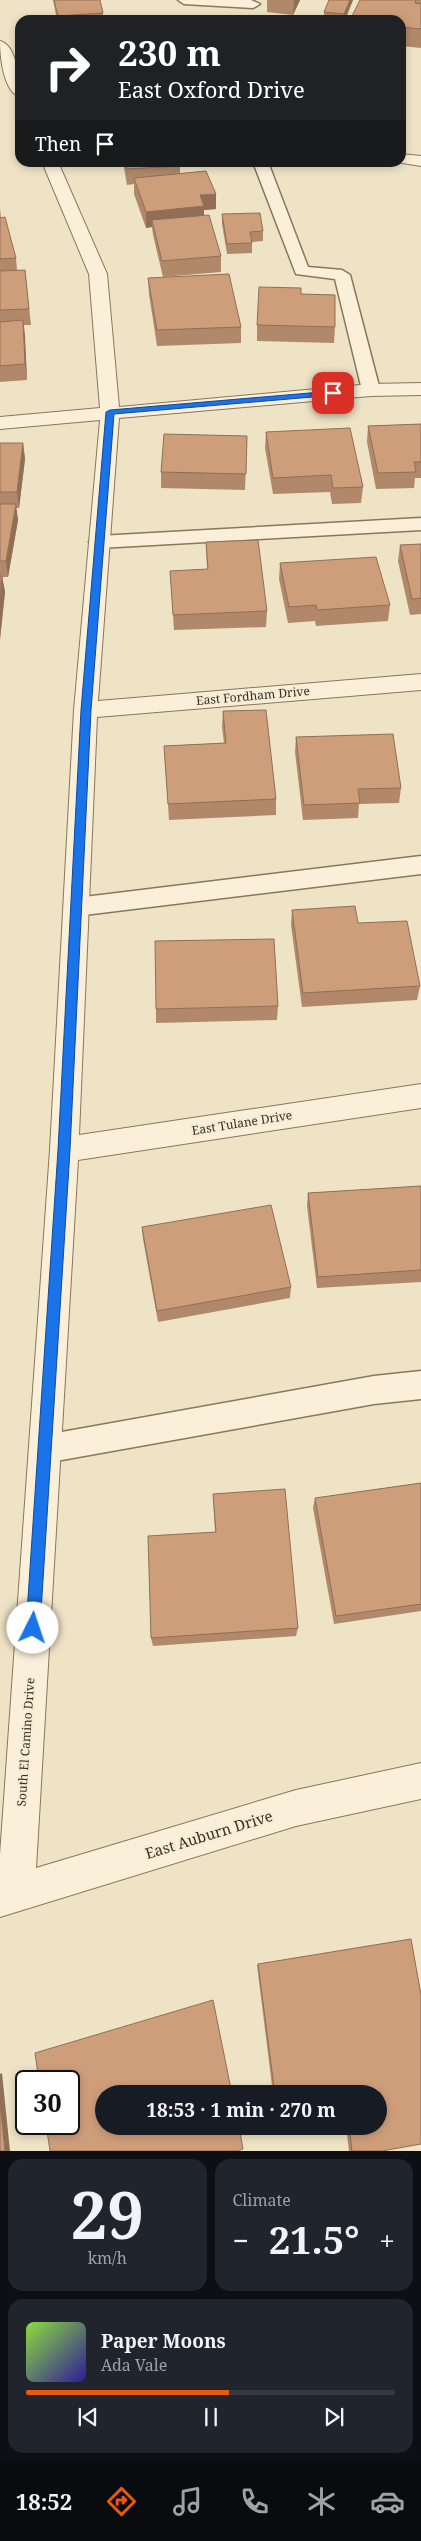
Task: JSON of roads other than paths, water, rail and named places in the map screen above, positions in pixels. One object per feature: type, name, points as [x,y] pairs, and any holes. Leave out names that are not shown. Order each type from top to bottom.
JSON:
[{"type":"street","points":[[0,45],[15,80]]},
{"type":"street","points":[[406,160],[421,161]]},
{"type":"street","name":"South El Camino Drive","points":[[8,1896],[44,1449],[64,1150],[86,710],[110,412],[98,274],[52,167]]},
{"type":"street","points":[[0,424],[110,412],[371,390],[421,389]]},
{"type":"street","name":"East Fordham Drive","points":[[86,710],[421,682]]},
{"type":"street","name":"East Tulane Drive","points":[[64,1150],[421,1096]]},
{"type":"street","name":"East Auburn Drive","points":[[8,1896],[296,1808],[421,1781]]},
{"type":"lane","points":[[184,0],[254,2],[247,15]]},
{"type":"lane","points":[[262,167],[302,271],[342,275],[371,390]]},
{"type":"lane","points":[[99,542],[421,524]]},
{"type":"lane","points":[[76,906],[421,865]]},
{"type":"lane","points":[[44,1449],[374,1390],[421,1385]]}]
